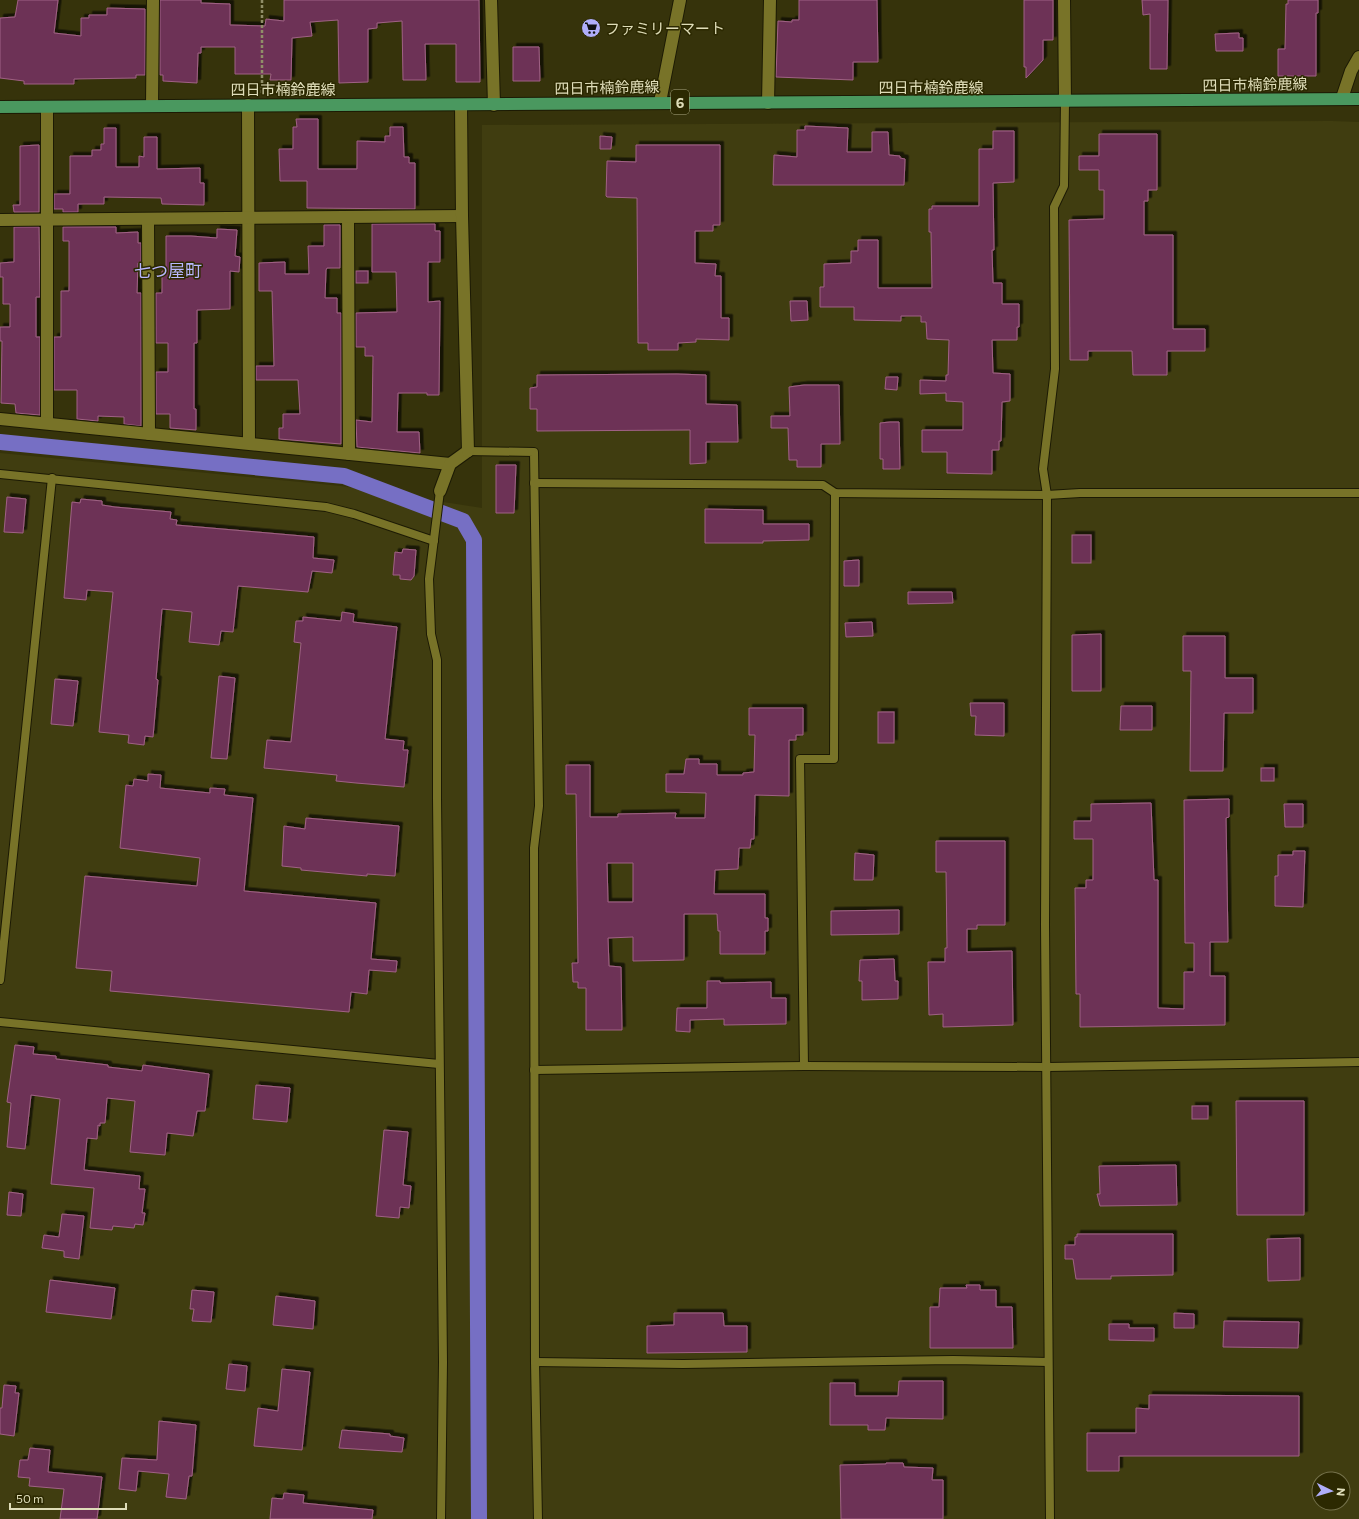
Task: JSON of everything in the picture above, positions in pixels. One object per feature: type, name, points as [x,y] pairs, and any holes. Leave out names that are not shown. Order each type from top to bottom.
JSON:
[{"type":"main road","name":"四日市楠鈴鹿線","points":[[0,107],[494,105],[660,102],[1065,102],[1359,99]]},
{"type":"street","points":[[152,106],[153,0]]},
{"type":"street","points":[[492,0],[494,105]]},
{"type":"street","points":[[660,102],[680,0]]},
{"type":"street","points":[[768,103],[770,0]]},
{"type":"street","points":[[1064,0],[1065,102]]},
{"type":"street","points":[[1342,98],[1351,70],[1359,57]]},
{"type":"street","points":[[440,490],[450,464],[468,451],[462,216],[461,105]]},
{"type":"street","points":[[248,106],[249,443]]},
{"type":"street","points":[[47,107],[48,423]]},
{"type":"street","points":[[0,220],[462,216]]},
{"type":"street","points":[[348,217],[349,454]]},
{"type":"street","points":[[148,219],[149,434]]},
{"type":"street","points":[[0,419],[450,464]]},
{"type":"lane","points":[[1050,1519],[1048,1362],[1048,1067],[1045,925],[1047,495],[1043,469],[1055,369],[1054,207],[1064,186],[1065,102]]},
{"type":"lane","points":[[468,451],[534,452],[539,806],[534,848],[535,1362],[538,1519]]},
{"type":"lane","points":[[0,474],[52,478],[326,508],[354,514],[434,541]]},
{"type":"lane","points":[[0,980],[52,478]]},
{"type":"lane","points":[[534,483],[823,485],[835,493],[1047,495],[1080,493],[1359,493]]},
{"type":"lane","points":[[440,490],[429,579],[431,634],[437,660],[439,1064],[443,1362],[441,1519]]},
{"type":"lane","points":[[804,1066],[800,759],[834,760],[835,493]]},
{"type":"lane","points":[[0,1022],[439,1064]]},
{"type":"lane","points":[[534,1070],[804,1066],[1048,1067],[1359,1062]]},
{"type":"lane","points":[[535,1362],[683,1364],[953,1360],[1048,1362]]},
{"type":"path","points":[[262,0],[262,105]]},
{"type":"shaded area","points":[[1359,122],[1359,1519],[0,1519],[0,453],[341,486],[482,508],[482,125]]},
{"type":"building","points":[[18,0],[58,0],[54,33],[81,36],[81,18],[89,18],[89,15],[107,15],[107,8],[145,9],[145,75],[136,75],[136,78],[74,79],[74,84],[24,84],[24,81],[0,78],[0,18],[15,17]]},
{"type":"building","points":[[160,0],[201,0],[201,3],[230,4],[230,25],[265,26],[266,19],[284,21],[284,0],[479,0],[480,82],[456,82],[456,44],[425,44],[426,80],[403,80],[402,21],[377,23],[377,28],[368,29],[368,82],[339,83],[338,20],[310,22],[312,36],[292,38],[291,80],[270,80],[271,74],[235,74],[235,47],[201,47],[201,53],[198,53],[197,83],[163,81],[163,75],[160,75]]},
{"type":"building","points":[[799,0],[877,0],[878,62],[853,62],[853,80],[776,77],[778,21],[792,22],[792,20],[799,20]]},
{"type":"building","points":[[1024,0],[1053,0],[1053,40],[1043,40],[1043,60],[1026,78],[1026,67],[1024,67]]},
{"type":"building","points":[[1142,0],[1168,0],[1167,69],[1150,69],[1150,14],[1143,15]]},
{"type":"building","points":[[1288,0],[1318,0],[1318,13],[1316,13],[1316,76],[1278,76],[1278,49],[1285,49],[1286,4],[1288,4]]},
{"type":"building","points":[[1239,33],[1239,38],[1243,38],[1243,51],[1216,51],[1215,34]]},
{"type":"building","points":[[513,47],[539,47],[540,81],[513,81]]},
{"type":"building","points":[[296,119],[318,119],[318,169],[357,169],[357,141],[385,142],[385,136],[390,136],[390,127],[403,127],[404,157],[409,157],[409,163],[415,163],[415,209],[307,208],[307,181],[280,181],[279,149],[293,149],[293,127],[297,127]]},
{"type":"building","points":[[805,126],[848,128],[847,152],[872,152],[872,132],[888,132],[889,155],[900,156],[900,158],[905,159],[904,185],[773,185],[774,155],[797,157],[797,130],[805,130]]},
{"type":"building","points":[[104,128],[116,128],[116,167],[139,167],[139,156],[144,157],[144,137],[157,137],[157,169],[200,168],[200,183],[204,183],[204,205],[162,204],[161,198],[104,197],[104,204],[78,204],[78,212],[63,212],[63,209],[54,209],[54,194],[70,194],[70,156],[92,156],[92,150],[101,150],[101,144],[104,144]]},
{"type":"building","points":[[993,131],[1014,131],[1014,182],[993,183],[994,250],[992,250],[993,283],[1002,283],[1002,304],[1019,304],[1019,327],[1017,327],[1017,340],[992,340],[993,373],[1010,374],[1010,401],[1002,402],[1001,441],[999,441],[999,450],[992,450],[992,474],[947,473],[947,452],[922,452],[922,430],[963,430],[963,402],[946,401],[946,393],[920,394],[920,380],[946,381],[946,375],[948,375],[949,340],[927,339],[926,322],[921,322],[921,316],[901,316],[901,321],[854,320],[854,307],[820,307],[820,287],[824,287],[824,264],[851,263],[851,251],[858,251],[858,240],[878,240],[878,288],[932,288],[929,209],[932,209],[932,206],[979,206],[979,149],[993,149]]},
{"type":"building","points":[[1099,134],[1157,134],[1157,190],[1148,190],[1148,201],[1144,201],[1144,235],[1173,235],[1173,329],[1205,329],[1205,351],[1167,351],[1167,375],[1133,375],[1132,351],[1088,351],[1088,360],[1070,360],[1069,220],[1104,219],[1104,190],[1099,190],[1099,170],[1079,170],[1079,156],[1099,156]]},
{"type":"building","points":[[600,136],[612,137],[611,149],[600,149]]},
{"type":"building","points":[[39,145],[39,212],[14,212],[13,205],[20,205],[20,146]]},
{"type":"building","points":[[636,145],[720,145],[720,225],[713,225],[713,231],[695,231],[695,263],[716,264],[715,276],[721,276],[721,318],[729,318],[729,340],[696,339],[696,342],[678,343],[678,350],[648,350],[648,343],[638,343],[637,198],[606,196],[607,161],[636,162]]},
{"type":"building","points":[[372,224],[435,224],[435,231],[440,231],[440,262],[428,262],[428,302],[440,301],[439,395],[427,395],[427,393],[398,393],[397,432],[419,432],[420,453],[357,447],[356,420],[372,422],[373,356],[365,356],[365,347],[356,347],[356,313],[397,312],[396,272],[372,272]]},
{"type":"building","points":[[324,225],[340,225],[340,268],[327,268],[326,270],[325,298],[337,298],[337,313],[341,313],[341,444],[279,439],[279,428],[283,428],[283,414],[300,414],[298,380],[256,380],[256,366],[274,366],[272,291],[259,291],[259,263],[285,262],[285,274],[309,274],[308,246],[324,246]]},
{"type":"building","points":[[14,227],[39,227],[40,297],[36,297],[36,337],[40,337],[40,415],[16,413],[15,404],[1,403],[2,341],[0,341],[0,327],[10,327],[10,304],[3,304],[3,277],[0,277],[0,263],[14,262]]},
{"type":"building","points":[[63,227],[116,227],[116,233],[138,232],[138,243],[141,243],[141,263],[138,263],[137,293],[141,293],[141,426],[124,424],[124,417],[98,416],[98,421],[77,419],[77,390],[54,390],[54,337],[61,337],[61,291],[69,291],[69,241],[63,241]]},
{"type":"building","points":[[217,229],[237,230],[235,256],[240,257],[239,272],[230,271],[230,309],[197,310],[197,343],[194,343],[194,409],[196,409],[196,430],[170,428],[170,414],[156,414],[156,372],[168,372],[168,343],[156,343],[156,293],[162,293],[162,271],[166,271],[166,236],[217,238]]},
{"type":"building","points":[[356,271],[368,271],[368,283],[356,283]]},
{"type":"building","points":[[790,301],[807,301],[808,320],[791,321]]},
{"type":"building","points":[[537,375],[706,375],[706,404],[737,405],[738,442],[706,442],[706,463],[690,464],[690,430],[537,431],[537,409],[530,409],[530,388],[537,387]]},
{"type":"building","points":[[886,377],[898,377],[897,390],[885,389]]},
{"type":"building","points":[[804,385],[839,385],[840,444],[821,444],[821,467],[797,467],[797,460],[789,460],[788,428],[771,428],[771,416],[790,416],[789,387]]},
{"type":"building","points":[[899,422],[900,469],[883,469],[883,459],[880,459],[880,423]]},
{"type":"building","points":[[496,465],[516,465],[514,513],[496,513]]},
{"type":"building","points":[[7,497],[26,499],[23,533],[4,532]]},
{"type":"building","points":[[81,499],[102,501],[102,505],[115,507],[171,512],[170,519],[177,520],[176,525],[314,537],[313,558],[334,560],[332,573],[312,571],[308,592],[238,586],[233,632],[221,631],[219,645],[189,642],[192,612],[162,609],[153,737],[145,736],[144,745],[128,743],[129,735],[99,732],[113,592],[87,590],[86,600],[64,598],[72,502],[80,503]]},
{"type":"building","points":[[705,509],[763,510],[763,524],[809,524],[809,540],[763,541],[763,543],[705,543]]},
{"type":"building","points":[[1072,535],[1091,535],[1091,563],[1072,563]]},
{"type":"building","points":[[403,549],[416,550],[414,576],[411,580],[400,579],[400,575],[393,575],[395,552],[402,553]]},
{"type":"building","points":[[859,560],[859,586],[844,586],[844,561]]},
{"type":"building","points":[[908,592],[952,592],[953,603],[908,604]]},
{"type":"building","points":[[342,612],[354,614],[353,622],[397,627],[385,739],[404,741],[403,750],[408,750],[404,787],[336,781],[337,775],[264,768],[267,740],[291,742],[301,643],[294,642],[296,621],[303,621],[303,617],[341,621]]},
{"type":"building","points":[[872,622],[873,636],[846,637],[845,623]]},
{"type":"building","points":[[1101,634],[1101,691],[1072,691],[1072,635]]},
{"type":"building","points":[[1183,636],[1225,636],[1225,678],[1253,678],[1253,713],[1224,713],[1223,771],[1190,771],[1191,671],[1183,671]]},
{"type":"building","points":[[219,676],[235,678],[227,759],[211,758]]},
{"type":"building","points":[[55,679],[78,681],[73,726],[51,724]]},
{"type":"building","points":[[970,703],[1004,703],[1004,736],[975,735],[976,716],[971,716]]},
{"type":"building","points":[[1121,706],[1152,706],[1152,730],[1120,730]]},
{"type":"building","points":[[749,708],[803,708],[803,735],[796,735],[796,740],[789,740],[789,796],[755,795],[754,839],[751,839],[750,848],[739,848],[738,869],[715,870],[714,894],[765,894],[765,918],[768,918],[768,931],[765,931],[765,954],[720,954],[720,931],[718,931],[717,914],[684,914],[684,960],[633,961],[633,937],[608,938],[609,966],[621,967],[622,1030],[586,1030],[586,988],[578,988],[578,982],[573,982],[572,963],[578,963],[576,794],[566,794],[566,765],[590,765],[590,817],[618,817],[618,814],[676,813],[675,818],[705,818],[706,793],[666,792],[666,774],[684,774],[686,759],[699,759],[699,764],[717,764],[717,775],[743,775],[743,773],[754,772],[755,735],[749,735]],"holes":[[[607,863],[633,863],[633,902],[608,902]]]},
{"type":"building","points":[[878,712],[894,712],[894,743],[878,743]]},
{"type":"building","points":[[1261,768],[1274,768],[1274,781],[1261,781]]},
{"type":"building","points":[[148,774],[161,775],[160,788],[210,793],[210,788],[225,789],[224,795],[253,798],[244,891],[376,903],[371,959],[397,961],[396,972],[369,970],[367,994],[351,992],[349,1012],[110,991],[112,971],[76,968],[85,876],[197,886],[200,858],[120,848],[126,785],[133,786],[134,779],[148,781]]},
{"type":"building","points":[[1229,799],[1229,817],[1226,818],[1228,942],[1210,942],[1210,976],[1225,976],[1225,1025],[1080,1027],[1080,994],[1076,994],[1075,888],[1086,888],[1086,880],[1093,880],[1093,839],[1074,839],[1074,821],[1091,821],[1091,804],[1151,803],[1154,880],[1158,880],[1158,1008],[1184,1009],[1184,972],[1194,972],[1194,943],[1185,943],[1184,800]]},
{"type":"building","points":[[1284,804],[1303,804],[1303,827],[1285,827]]},
{"type":"building","points":[[306,818],[399,826],[395,876],[367,874],[367,876],[301,870],[301,868],[282,866],[284,826],[305,829]]},
{"type":"building","points":[[936,841],[1005,841],[1005,925],[977,925],[977,929],[967,929],[967,952],[1012,951],[1013,1025],[943,1027],[943,1014],[929,1015],[928,962],[945,962],[945,948],[947,948],[946,872],[936,872]]},
{"type":"building","points":[[1293,851],[1305,851],[1303,907],[1275,906],[1275,876],[1278,876],[1278,855],[1293,855]]},
{"type":"building","points":[[855,853],[874,855],[873,880],[854,880]]},
{"type":"building","points":[[899,910],[899,934],[831,935],[831,911]]},
{"type":"building","points":[[894,959],[895,981],[898,981],[898,999],[862,1000],[862,981],[859,981],[860,960]]},
{"type":"building","points":[[707,981],[720,981],[720,983],[771,982],[771,998],[786,998],[786,1024],[724,1025],[724,1019],[690,1020],[690,1032],[676,1031],[677,1008],[707,1008]]},
{"type":"building","points":[[15,1045],[34,1047],[33,1054],[56,1056],[56,1059],[108,1065],[108,1067],[142,1071],[143,1065],[209,1074],[205,1111],[197,1111],[193,1136],[167,1133],[165,1155],[130,1152],[135,1101],[107,1098],[105,1123],[100,1123],[100,1126],[98,1125],[97,1139],[87,1138],[84,1170],[140,1176],[139,1189],[145,1189],[142,1213],[145,1213],[143,1225],[135,1224],[134,1228],[113,1226],[112,1230],[90,1228],[94,1188],[51,1184],[60,1099],[31,1095],[25,1149],[7,1147],[11,1103],[7,1102]]},
{"type":"building","points":[[256,1085],[290,1088],[287,1122],[253,1119]]},
{"type":"building","points":[[1236,1101],[1304,1101],[1304,1215],[1237,1215]]},
{"type":"building","points":[[1192,1106],[1208,1106],[1208,1119],[1192,1119]]},
{"type":"building","points":[[384,1130],[408,1132],[403,1185],[411,1186],[409,1208],[400,1207],[399,1218],[376,1216]]},
{"type":"building","points":[[1176,1165],[1177,1205],[1100,1206],[1097,1194],[1100,1194],[1099,1166]]},
{"type":"building","points":[[9,1192],[23,1194],[21,1216],[7,1215]]},
{"type":"building","points":[[62,1214],[84,1216],[79,1259],[64,1257],[64,1251],[42,1248],[44,1235],[59,1237]]},
{"type":"building","points":[[1077,1234],[1173,1234],[1173,1275],[1111,1276],[1111,1279],[1076,1279],[1073,1259],[1065,1259],[1065,1245],[1075,1245],[1075,1237],[1077,1237]]},
{"type":"building","points":[[1300,1238],[1300,1280],[1268,1281],[1267,1239]]},
{"type":"building","points":[[50,1280],[115,1288],[111,1319],[46,1312]]},
{"type":"building","points":[[966,1285],[980,1285],[980,1290],[996,1290],[996,1307],[1012,1307],[1013,1348],[930,1348],[930,1307],[939,1307],[940,1288],[967,1288]]},
{"type":"building","points":[[192,1290],[214,1292],[211,1322],[192,1321],[194,1309],[190,1309]]},
{"type":"building","points":[[276,1296],[315,1301],[313,1329],[273,1325]]},
{"type":"building","points":[[674,1313],[723,1313],[724,1326],[747,1326],[747,1352],[647,1353],[647,1326],[674,1325]]},
{"type":"building","points":[[1174,1313],[1194,1314],[1194,1328],[1174,1328]]},
{"type":"building","points":[[1224,1321],[1299,1322],[1298,1348],[1223,1347]]},
{"type":"building","points":[[1109,1324],[1129,1324],[1129,1328],[1154,1328],[1154,1341],[1109,1340]]},
{"type":"building","points":[[229,1364],[247,1366],[245,1391],[226,1389]]},
{"type":"building","points":[[282,1369],[310,1372],[302,1450],[254,1446],[258,1408],[278,1411]]},
{"type":"building","points":[[899,1381],[943,1381],[943,1419],[886,1418],[885,1430],[868,1430],[868,1425],[830,1425],[830,1383],[855,1383],[855,1396],[898,1396]]},
{"type":"building","points":[[4,1385],[16,1386],[15,1393],[19,1393],[14,1436],[0,1434],[0,1408],[2,1408]]},
{"type":"building","points":[[1149,1395],[1299,1396],[1299,1456],[1119,1456],[1119,1471],[1087,1471],[1087,1433],[1136,1433],[1136,1408],[1149,1409]]},
{"type":"building","points":[[159,1421],[196,1425],[192,1476],[189,1476],[186,1499],[166,1497],[169,1474],[138,1471],[136,1491],[119,1489],[122,1458],[157,1460]]},
{"type":"building","points":[[342,1430],[390,1434],[390,1436],[404,1438],[402,1452],[339,1448]]},
{"type":"building","points":[[30,1448],[50,1450],[48,1472],[102,1477],[97,1519],[60,1519],[64,1489],[29,1486],[30,1478],[18,1477],[20,1460],[28,1460]]},
{"type":"building","points":[[903,1463],[904,1467],[933,1468],[932,1480],[943,1480],[943,1519],[841,1519],[840,1465]]},
{"type":"building","points":[[284,1493],[304,1495],[303,1503],[373,1510],[372,1519],[270,1519],[272,1498],[283,1499]]},
{"type":"waterway","points":[[0,442],[344,476],[463,521],[474,540],[479,1519]]},
{"type":"place","name":"ファミリーマート","points":[[591,28]]},
{"type":"district","name":"七つ屋町","points":[[168,270]]}]
